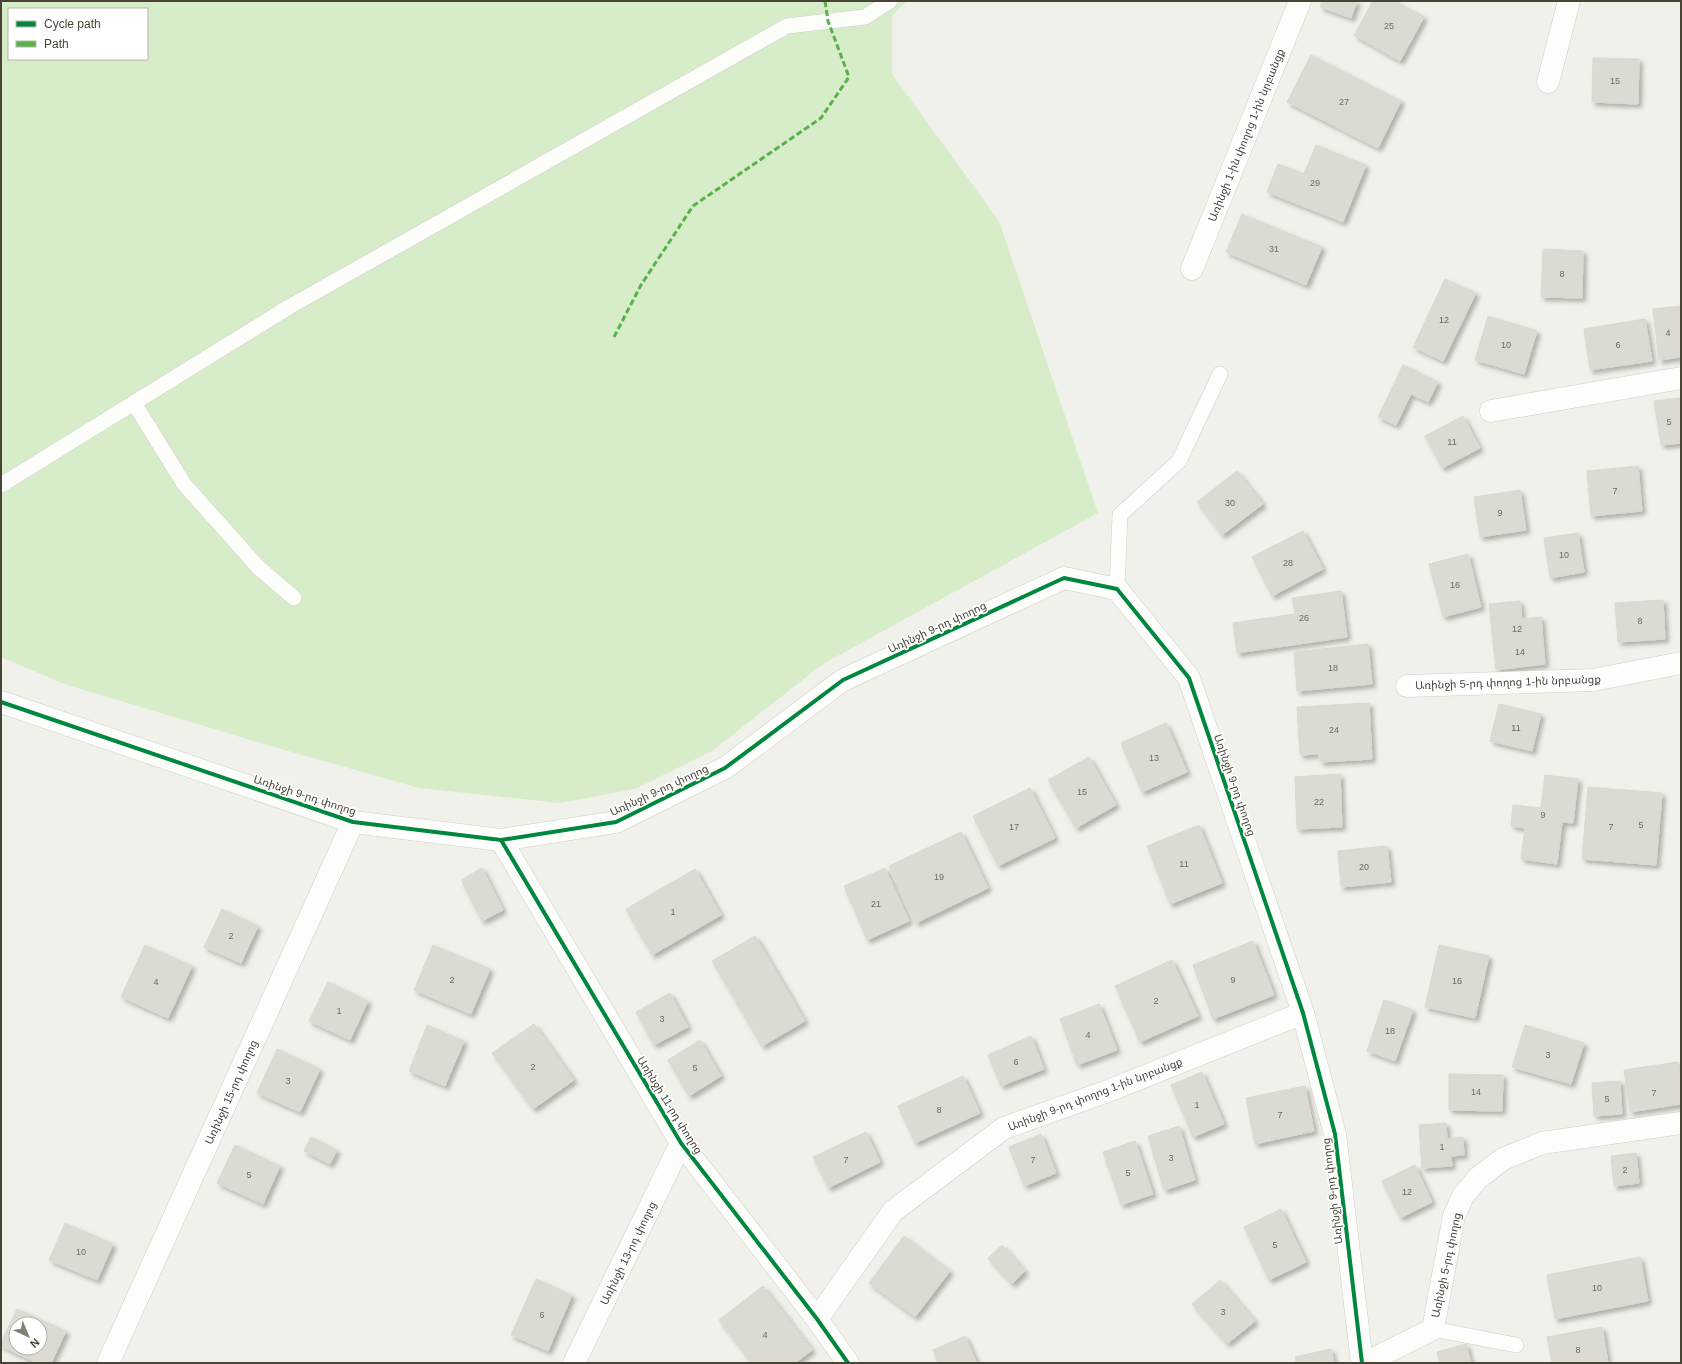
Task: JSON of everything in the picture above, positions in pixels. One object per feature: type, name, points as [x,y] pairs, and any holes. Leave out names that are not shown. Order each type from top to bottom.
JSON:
[{"type":"street","name":"Առինջի 1-ին փողոց 1-ին նրբանցք","points":[[1192,269],[1300,1]]},
{"type":"street","points":[[1548,82],[1569,1]]},
{"type":"street","points":[[1491,411],[1681,378]]},
{"type":"street","name":"Առինջի 9-րդ փողոց","points":[[1,702],[353,822],[501,840],[616,822],[725,768],[843,680],[1064,578],[1117,589],[1189,678],[1303,1013],[1335,1134],[1362,1363]]},
{"type":"street","name":"Առինջի 5-րդ փողոց 1-ին նրբանցք","points":[[1406,686],[1593,680],[1681,663]]},
{"type":"street","name":"Առինջի 15-րդ փողոց","points":[[108,1363],[353,822]]},
{"type":"street","name":"Առինջի 11-րդ փողոց","points":[[501,840],[681,1144],[817,1319],[848,1363]]},
{"type":"street","name":"Առինջի 9-րդ փողոց 1-ին նրբանցք","points":[[817,1319],[893,1211],[1004,1128],[1108,1091],[1303,1013]]},
{"type":"street","name":"Առինջի 5-րդ փողոց","points":[[1365,1363],[1433,1329],[1454,1216],[1463,1196],[1478,1178],[1503,1159],[1542,1144],[1681,1123]]},
{"type":"street","name":"Առինջի 13-րդ փողոց","points":[[574,1363],[681,1144]]},
{"type":"lane","points":[[1,485],[289,306],[787,26],[865,17],[890,1]]},
{"type":"lane","points":[[1117,589],[1120,515],[1179,461],[1220,374]]},
{"type":"lane","points":[[134,402],[184,484],[258,567],[294,598]]},
{"type":"lane","points":[[1433,1329],[1516,1345]]},
{"type":"green space","points":[[1,1],[907,1],[892,16],[892,74],[999,221],[1098,513],[823,664],[712,751],[635,789],[560,803],[419,788],[267,745],[64,684],[1,657]]},
{"type":"building","points":[[1322,1],[1357,1],[1351,18],[1320,7]]},
{"type":"building","points":[[1373,1],[1395,1],[1424,17],[1400,61],[1354,35]]},
{"type":"building","points":[[1311,55],[1401,101],[1378,148],[1287,102]]},
{"type":"building","points":[[1593,58],[1639,59],[1638,104],[1592,102]]},
{"type":"building","points":[[1316,145],[1366,165],[1343,222],[1267,192],[1278,164],[1304,174]]},
{"type":"building","points":[[1242,214],[1322,247],[1306,285],[1226,252]]},
{"type":"building","points":[[1543,249],[1583,251],[1582,298],[1541,297]]},
{"type":"building","points":[[1445,279],[1476,293],[1443,361],[1413,347]]},
{"type":"building","points":[[1681,306],[1681,357],[1659,360],[1653,309]]},
{"type":"building","points":[[1488,316],[1537,331],[1524,374],[1475,360]]},
{"type":"building","points":[[1645,319],[1652,361],[1590,370],[1584,329]]},
{"type":"building","points":[[1403,365],[1438,382],[1428,402],[1411,394],[1396,425],[1378,417]]},
{"type":"building","points":[[1681,398],[1681,443],[1661,445],[1654,401]]},
{"type":"building","points":[[1463,416],[1480,448],[1442,468],[1425,436]]},
{"type":"building","points":[[1638,466],[1642,511],[1591,516],[1587,471]]},
{"type":"building","points":[[1237,471],[1263,504],[1222,535],[1197,502]]},
{"type":"building","points":[[1520,490],[1526,530],[1480,537],[1474,497]]},
{"type":"building","points":[[1303,531],[1323,569],[1272,596],[1252,557]]},
{"type":"building","points":[[1578,533],[1584,572],[1550,578],[1544,538]]},
{"type":"building","points":[[1468,554],[1481,607],[1443,617],[1429,564]]},
{"type":"building","points":[[1341,591],[1347,637],[1237,653],[1233,623],[1295,614],[1292,598]]},
{"type":"building","points":[[1663,600],[1665,639],[1618,642],[1615,603]]},
{"type":"building","points":[[1520,601],[1522,619],[1541,617],[1545,664],[1496,670],[1489,604]]},
{"type":"building","points":[[1368,644],[1372,684],[1297,691],[1294,652]]},
{"type":"building","points":[[1369,703],[1372,759],[1321,762],[1318,754],[1300,755],[1297,707]]},
{"type":"building","points":[[1499,704],[1541,714],[1532,751],[1490,741]]},
{"type":"building","points":[[1166,723],[1187,772],[1142,792],[1121,743]]},
{"type":"building","points":[[1089,757],[1116,805],[1076,828],[1048,780]]},
{"type":"building","points":[[1340,774],[1342,827],[1297,829],[1295,777]]},
{"type":"building","points":[[1545,775],[1578,779],[1573,823],[1562,822],[1557,864],[1521,859],[1525,828],[1511,826],[1513,805],[1541,808]]},
{"type":"building","points":[[1588,787],[1662,793],[1656,865],[1582,859]]},
{"type":"building","points":[[1030,788],[1055,838],[998,866],[973,816]]},
{"type":"building","points":[[1199,825],[1222,883],[1170,904],[1147,846]]},
{"type":"building","points":[[961,832],[988,888],[916,923],[889,866]]},
{"type":"building","points":[[1387,846],[1391,882],[1341,887],[1338,851]]},
{"type":"building","points":[[482,868],[503,910],[482,921],[461,880]]},
{"type":"building","points":[[885,868],[909,921],[867,940],[844,886]]},
{"type":"building","points":[[695,869],[721,915],[652,955],[626,909]]},
{"type":"building","points":[[222,909],[258,926],[241,963],[204,947]]},
{"type":"building","points":[[755,936],[805,1021],[762,1046],[712,961]]},
{"type":"building","points":[[1253,941],[1274,995],[1213,1019],[1193,965]]},
{"type":"building","points":[[145,945],[192,966],[168,1018],[121,997]]},
{"type":"building","points":[[433,945],[490,969],[471,1014],[414,990]]},
{"type":"building","points":[[1439,945],[1489,956],[1475,1018],[1425,1007]]},
{"type":"building","points":[[1172,960],[1198,1016],[1140,1042],[1115,986]]},
{"type":"building","points":[[328,982],[368,1001],[350,1040],[309,1021]]},
{"type":"building","points":[[670,993],[688,1027],[654,1045],[636,1012]]},
{"type":"building","points":[[1384,1000],[1413,1010],[1395,1061],[1367,1051]]},
{"type":"building","points":[[1099,1004],[1117,1050],[1077,1065],[1060,1019]]},
{"type":"building","points":[[534,1024],[574,1080],[533,1109],[492,1053]]},
{"type":"building","points":[[427,1025],[464,1041],[445,1086],[409,1071]]},
{"type":"building","points":[[1525,1025],[1584,1043],[1571,1084],[1512,1067]]},
{"type":"building","points":[[1031,1036],[1044,1069],[1001,1086],[988,1055]]},
{"type":"building","points":[[700,1040],[721,1076],[689,1096],[668,1060]]},
{"type":"building","points":[[277,1049],[320,1069],[300,1112],[257,1093]]},
{"type":"building","points":[[1678,1062],[1681,1083],[1681,1104],[1630,1112],[1624,1070]]},
{"type":"building","points":[[1202,1072],[1224,1124],[1193,1137],[1171,1085]]},
{"type":"building","points":[[1449,1074],[1503,1075],[1502,1111],[1449,1110]]},
{"type":"building","points":[[963,1076],[980,1113],[915,1143],[898,1106]]},
{"type":"building","points":[[1620,1081],[1622,1114],[1594,1116],[1592,1083]]},
{"type":"building","points":[[1305,1086],[1314,1131],[1255,1144],[1246,1098]]},
{"type":"building","points":[[1446,1123],[1447,1139],[1463,1137],[1464,1155],[1451,1156],[1452,1166],[1422,1168],[1419,1125]]},
{"type":"building","points":[[1179,1126],[1195,1180],[1164,1190],[1148,1136]]},
{"type":"building","points":[[866,1132],[880,1162],[828,1188],[813,1157]]},
{"type":"building","points":[[1041,1134],[1056,1173],[1024,1186],[1009,1147]]},
{"type":"building","points":[[311,1137],[337,1150],[330,1164],[304,1151]]},
{"type":"building","points":[[1135,1141],[1153,1194],[1121,1205],[1103,1152]]},
{"type":"building","points":[[235,1145],[280,1166],[263,1204],[217,1183]]},
{"type":"building","points":[[1636,1153],[1639,1183],[1614,1186],[1611,1156]]},
{"type":"building","points":[[1415,1165],[1432,1202],[1400,1218],[1382,1181]]},
{"type":"building","points":[[1281,1209],[1306,1262],[1269,1280],[1244,1227]]},
{"type":"building","points":[[65,1223],[113,1244],[97,1280],[49,1260]]},
{"type":"building","points":[[904,1236],[950,1271],[915,1317],[869,1283]]},
{"type":"building","points":[[1002,1245],[1025,1271],[1012,1284],[988,1258]]},
{"type":"building","points":[[1640,1257],[1648,1301],[1555,1319],[1547,1275]]},
{"type":"building","points":[[536,1279],[572,1295],[548,1351],[511,1335]]},
{"type":"building","points":[[1220,1280],[1255,1321],[1227,1344],[1192,1304]]},
{"type":"building","points":[[763,1286],[812,1350],[795,1363],[752,1363],[719,1320]]},
{"type":"building","points":[[17,1309],[33,1316],[14,1316]]},
{"type":"building","points":[[48,1323],[66,1331],[51,1363],[37,1363],[22,1356],[48,1356]]},
{"type":"building","points":[[1602,1327],[1608,1363],[1552,1363],[1547,1337]]},
{"type":"building","points":[[8,1328],[8,1349],[1,1346],[1,1342]]},
{"type":"building","points":[[965,1336],[977,1363],[938,1363],[933,1350]]},
{"type":"building","points":[[1466,1344],[1471,1363],[1440,1363],[1437,1352]]},
{"type":"building","points":[[1331,1349],[1334,1363],[1296,1363],[1295,1357]]},
{"type":"marked path","points":[[614,337],[641,285],[693,206],[821,118],[849,77],[828,21],[825,1]]},
{"type":"cycle path","points":[[1,702],[353,822],[501,840],[616,822],[725,768],[843,680],[1064,578],[1117,589],[1189,678],[1303,1013],[1335,1134],[1362,1363]]},
{"type":"cycle path","points":[[501,840],[681,1143],[817,1319],[848,1363]]}]
